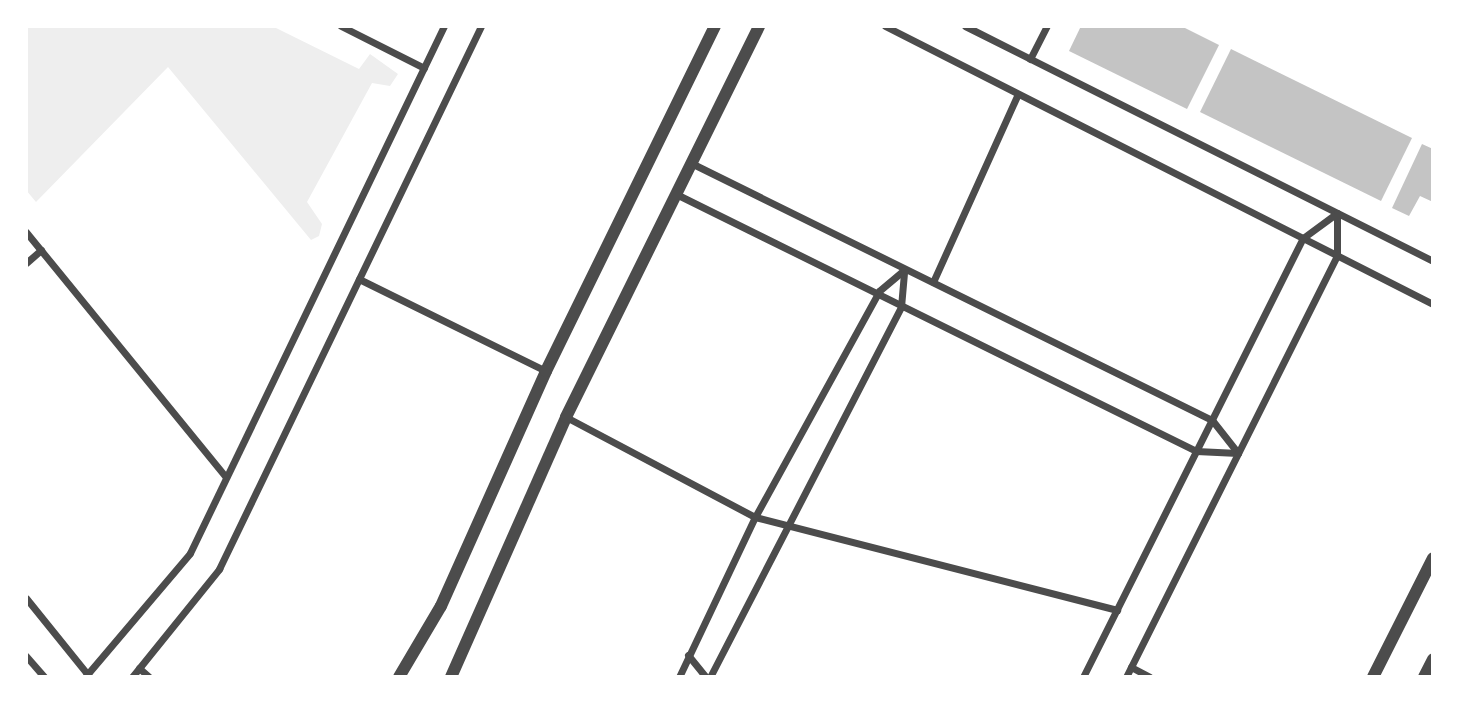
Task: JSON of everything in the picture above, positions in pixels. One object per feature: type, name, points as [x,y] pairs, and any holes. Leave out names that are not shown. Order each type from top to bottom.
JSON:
[{"type":"street","points":[[341,26],[424,68]]},
{"type":"street","points":[[26,598],[88,676],[190,553],[444,26]]},
{"type":"street","points":[[132,677],[219,569],[481,26]]},
{"type":"street","points":[[399,677],[441,606],[545,371],[715,26]]},
{"type":"street","points":[[454,675],[566,417],[759,26]]},
{"type":"street","points":[[884,26],[1433,304]]},
{"type":"street","points":[[965,26],[1433,261]]},
{"type":"street","points":[[1030,59],[1047,26]]},
{"type":"street","points":[[933,282],[1018,94]]},
{"type":"street","points":[[691,163],[1212,420],[1238,453]]},
{"type":"street","points":[[676,194],[879,290],[901,307],[1196,451],[1238,453]]},
{"type":"street","points":[[1083,677],[1303,238],[1337,213]]},
{"type":"street","points":[[1126,677],[1337,255],[1337,213]]},
{"type":"street","points":[[26,232],[226,477]]},
{"type":"street","points":[[26,263],[41,250]]},
{"type":"street","points":[[679,677],[755,517],[879,290],[904,270]]},
{"type":"street","points":[[688,655],[708,677],[901,307],[904,270]]},
{"type":"street","points":[[359,279],[545,371]]},
{"type":"street","points":[[566,417],[755,517],[1116,610]]},
{"type":"street","points":[[1373,677],[1433,558]]},
{"type":"street","points":[[26,656],[44,677]]},
{"type":"street","points":[[1424,677],[1433,659]]},
{"type":"street","points":[[1131,667],[1150,677]]},
{"type":"street","points":[[139,668],[149,677]]},
{"type":"shaded area","points":[[26,26],[272,26],[359,69],[370,54],[398,74],[390,86],[372,83],[307,202],[322,224],[319,236],[311,240],[168,67],[36,202],[26,190]]},
{"type":"building","points":[[1081,26],[1181,26],[1219,45],[1187,109],[1069,51]]},
{"type":"building","points":[[1231,49],[1412,138],[1381,201],[1200,112]]},
{"type":"building","points":[[1422,144],[1433,149],[1433,202],[1420,196],[1409,216],[1392,208]]}]
